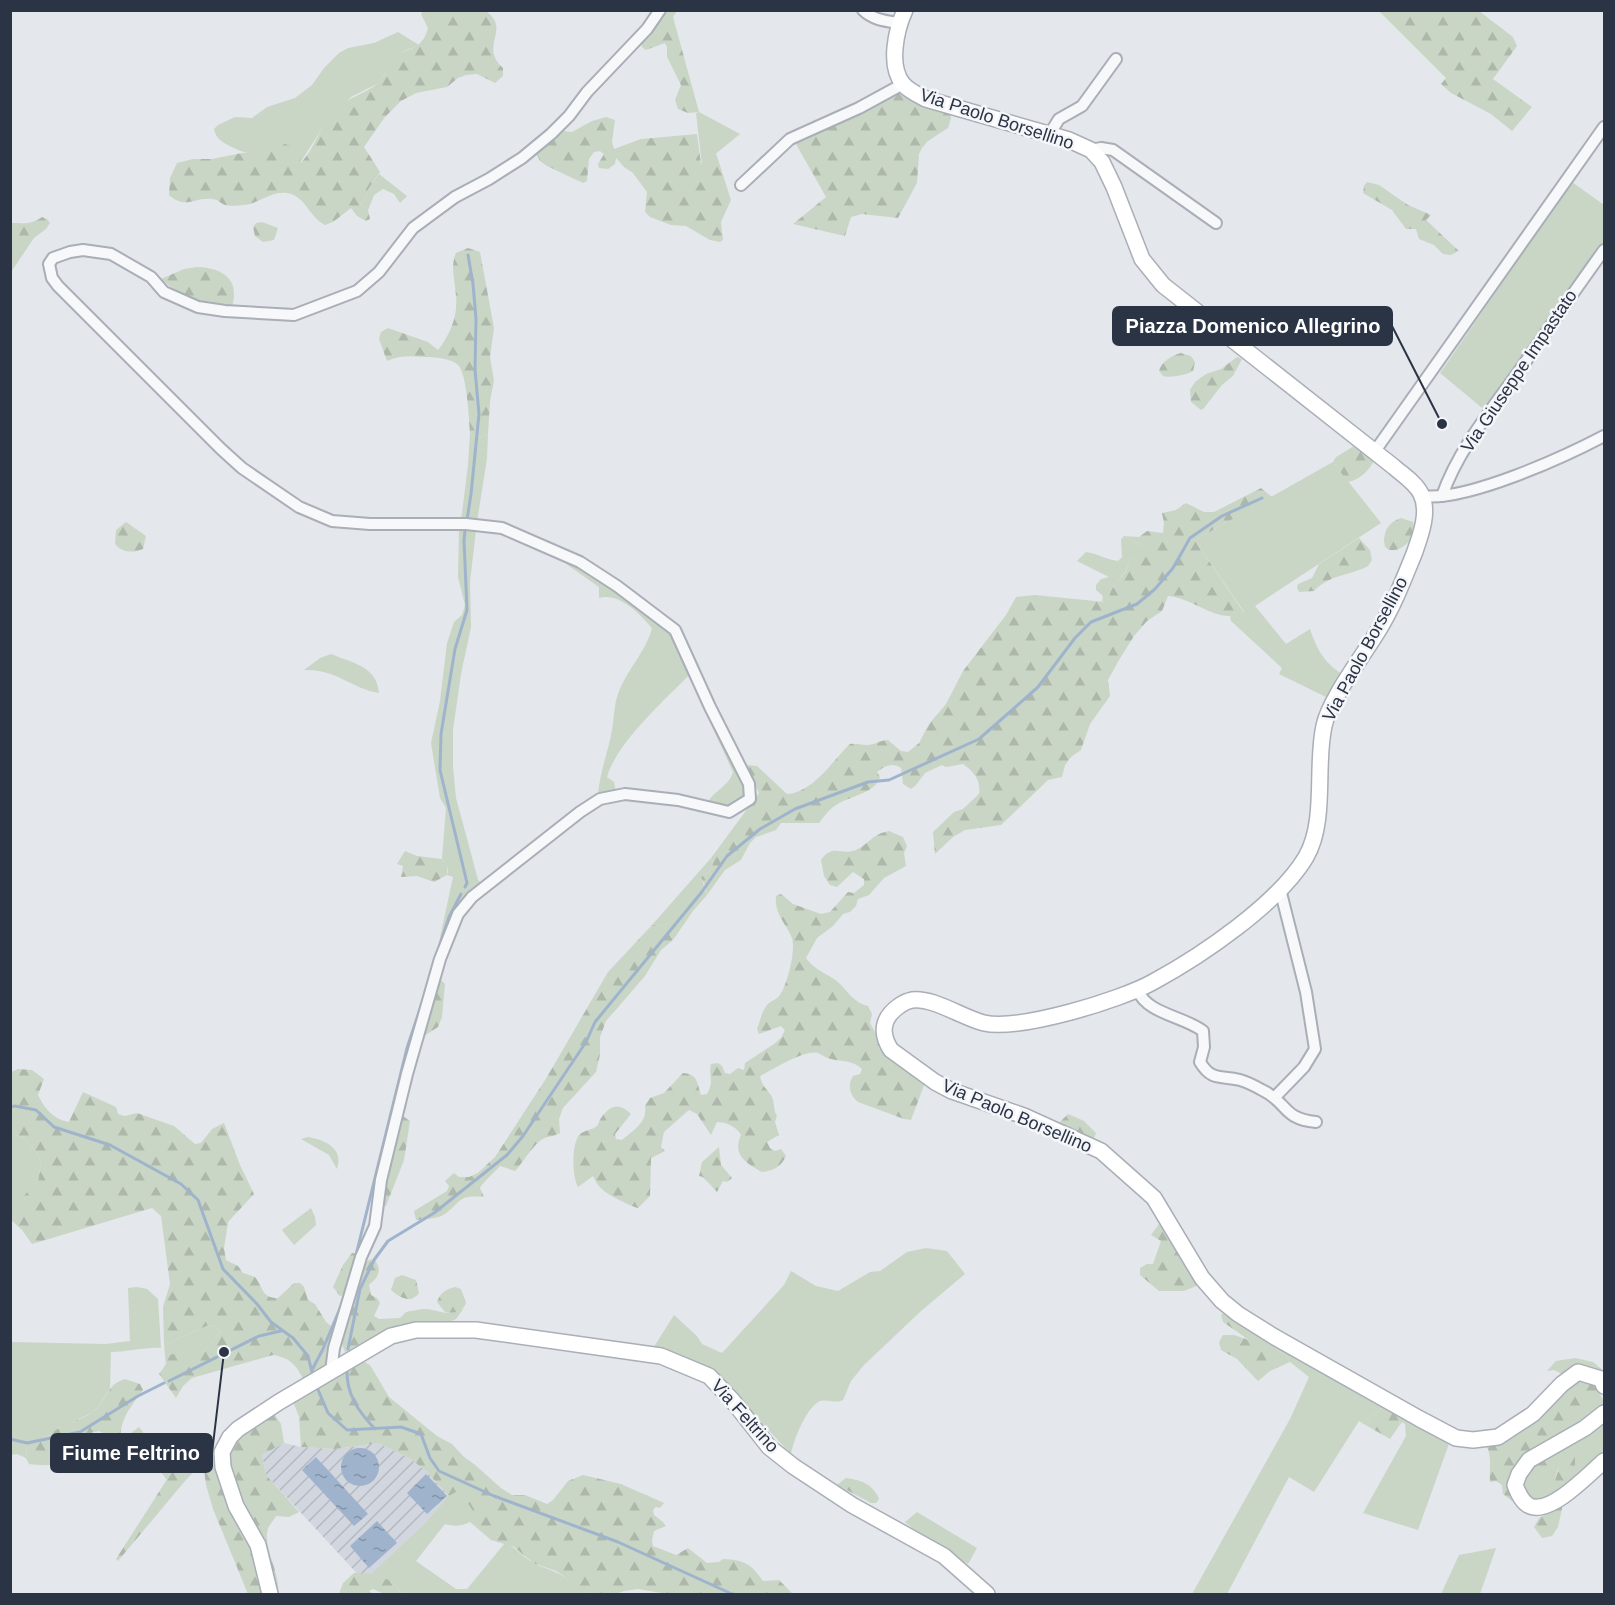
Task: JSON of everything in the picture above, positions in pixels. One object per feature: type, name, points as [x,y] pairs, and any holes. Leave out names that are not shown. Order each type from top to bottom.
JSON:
[{"type":"street","points":[[331,1371],[334,1348],[358,1268],[375,1226],[381,1179],[407,1074],[440,959],[458,914],[472,897],[580,812],[600,800],[625,794],[678,800],[729,812],[750,799],[749,784],[710,707],[675,630],[633,597],[580,562],[502,528],[466,524],[370,524],[332,521],[299,507],[264,484],[221,449],[58,286],[52,278],[49,264],[53,258],[70,252],[83,250],[111,254],[151,277],[164,292],[198,307],[225,311],[294,315],[357,291],[379,272],[413,228],[455,197],[522,158],[551,134],[647,29],[660,10]]},
{"type":"street","points":[[863,10],[869,16],[885,21],[902,17]]},
{"type":"street","name":"Via Paolo Borsellino","points":[[902,17],[895,57],[896,72],[903,84],[926,99],[1069,140],[1091,150],[1102,162],[1114,187],[1142,260],[1163,285],[1375,451],[1414,485],[1422,496],[1422,528],[1396,599],[1332,705],[1324,724],[1319,798],[1313,842],[1306,858],[1280,889],[1256,912],[1208,948],[1138,991],[1035,1020],[997,1025],[967,1018],[933,1003],[913,1000],[905,1002],[887,1017],[884,1034],[891,1050],[935,1082],[1024,1116],[1101,1151],[1154,1198],[1202,1278],[1222,1301],[1238,1314],[1420,1419],[1456,1437],[1473,1440],[1498,1437],[1533,1414],[1562,1384],[1578,1372],[1600,1379],[1605,1386]]},
{"type":"street","points":[[1049,135],[1059,119],[1082,106],[1116,59]]},
{"type":"street","points":[[741,185],[790,139],[859,108],[903,84]]},
{"type":"street","points":[[1375,451],[1605,127]]},
{"type":"street","points":[[1091,150],[1101,148],[1113,150],[1216,223]]},
{"type":"street","name":"Via Giuseppe Impastato","points":[[1442,496],[1449,474],[1484,420],[1605,250]]},
{"type":"street","points":[[1422,496],[1442,496],[1479,487],[1527,471],[1570,454],[1605,435]]},
{"type":"street","points":[[1275,1097],[1304,1067],[1315,1049],[1306,992],[1280,889]]},
{"type":"street","points":[[1138,991],[1146,1004],[1184,1020],[1203,1031],[1204,1047],[1200,1062],[1207,1072],[1218,1078],[1241,1080],[1275,1097],[1289,1114],[1298,1119],[1316,1122]]},
{"type":"street","name":"Via Feltrino","points":[[270,1594],[258,1545],[236,1506],[223,1467],[222,1452],[238,1429],[288,1397],[391,1336],[416,1330],[476,1330],[661,1356],[709,1376],[732,1400],[769,1447],[793,1466],[852,1505],[944,1556],[987,1594]]},
{"type":"street","points":[[1605,1413],[1585,1428],[1529,1460],[1519,1474],[1515,1485],[1524,1502],[1533,1507],[1548,1504],[1565,1494],[1605,1461]]},
{"type":"shaded area","points":[[284,1443],[301,1447],[335,1449],[379,1443],[412,1460],[427,1472],[449,1496],[426,1522],[364,1581],[266,1475],[262,1455]]},
{"type":"green space","points":[[423,11],[486,11],[496,25],[493,52],[503,68],[503,76],[495,83],[477,74],[466,75],[447,87],[416,93],[401,101],[385,117],[364,147],[380,172],[367,191],[366,198],[360,204],[368,210],[370,219],[366,221],[357,216],[351,208],[333,222],[325,225],[299,198],[287,193],[275,194],[249,204],[234,206],[212,199],[180,202],[169,195],[170,178],[177,163],[193,159],[212,159],[259,152],[282,143],[296,149],[301,163],[334,111],[344,102],[377,84],[397,56],[421,42],[428,28],[421,14]]},
{"type":"green space","points":[[668,11],[677,11],[673,17],[699,112],[688,113],[678,109],[675,100],[681,85],[667,57],[665,43],[646,50],[642,47],[641,41]]},
{"type":"green space","points":[[1379,11],[1479,11],[1513,37],[1517,46],[1493,79],[1532,107],[1512,131],[1491,114],[1451,93],[1441,84],[1446,78]]},
{"type":"green space","points":[[398,32],[419,45],[404,51],[392,61],[379,83],[351,97],[325,124],[300,163],[282,143],[260,152],[248,153],[226,144],[217,136],[214,129],[218,125],[235,117],[252,118],[267,107],[295,98],[312,85],[339,53],[348,48],[374,43]]},
{"type":"green space","points":[[895,93],[950,112],[951,118],[948,128],[928,141],[922,148],[919,154],[917,183],[898,218],[862,214],[851,217],[845,236],[793,224],[826,197],[796,144],[799,139]]},
{"type":"green space","points":[[699,112],[740,134],[702,165],[696,113]]},
{"type":"green space","points":[[606,117],[615,120],[612,142],[614,149],[641,139],[697,134],[701,164],[716,153],[731,200],[721,222],[723,240],[720,242],[710,240],[686,226],[671,225],[650,217],[645,212],[647,192],[633,173],[616,158],[615,164],[608,169],[599,168],[598,164],[604,154],[600,151],[594,152],[589,159],[587,181],[583,183],[540,161],[536,153],[563,131],[572,132],[592,121]]},
{"type":"green space","points":[[379,174],[407,196],[400,203],[394,194],[383,189],[374,195],[368,210],[360,204],[366,198],[367,191]]},
{"type":"green space","points":[[1367,182],[1379,185],[1408,205],[1431,215],[1426,220],[1459,251],[1451,255],[1443,254],[1434,245],[1419,239],[1416,229],[1406,229],[1392,210],[1363,193]]},
{"type":"green space","points":[[1572,182],[1604,205],[1604,246],[1487,412],[1440,373]]},
{"type":"green space","points":[[42,217],[50,223],[34,238],[11,272],[11,223],[31,222]]},
{"type":"green space","points":[[262,222],[278,228],[274,240],[263,242],[255,236],[253,227],[256,223]]},
{"type":"green space","points":[[468,248],[480,252],[494,328],[490,357],[494,381],[488,434],[479,437],[470,433],[465,385],[457,364],[441,358],[415,356],[387,361],[379,339],[381,332],[388,328],[428,342],[438,350],[446,338],[456,311],[454,258],[456,253]]},
{"type":"green space","points":[[197,267],[215,270],[227,277],[234,289],[232,307],[194,298],[161,279],[184,269]]},
{"type":"green space","points":[[1181,353],[1191,356],[1195,362],[1193,371],[1178,376],[1163,376],[1159,371],[1164,362]]},
{"type":"green space","points":[[1237,357],[1242,359],[1233,376],[1222,385],[1204,408],[1201,410],[1191,402],[1190,390],[1195,382],[1206,374],[1221,369]]},
{"type":"green space","points":[[470,433],[479,437],[488,434],[487,458],[477,522],[461,521]]},
{"type":"green space","points":[[1359,443],[1377,456],[1362,476],[1348,482],[1333,462],[1336,457]]},
{"type":"green space","points":[[1333,462],[1381,523],[1255,606],[1286,644],[1310,629],[1322,656],[1344,675],[1330,699],[1279,674],[1282,668],[1231,621],[1230,616],[1244,612],[1195,540]]},
{"type":"green space","points":[[1261,488],[1272,497],[1195,540],[1244,613],[1223,616],[1185,600],[1168,596],[1162,611],[1147,621],[1134,636],[1119,660],[1108,680],[1110,696],[1090,724],[1081,750],[1065,765],[1062,777],[1048,780],[1001,825],[965,830],[953,837],[935,854],[933,832],[954,812],[963,809],[979,794],[976,777],[963,764],[946,767],[942,765],[925,773],[911,789],[903,784],[901,768],[895,765],[889,766],[877,772],[880,777],[873,787],[833,807],[819,823],[781,823],[776,830],[756,837],[741,860],[725,870],[707,895],[701,877],[710,871],[713,863],[711,858],[759,793],[746,765],[757,766],[787,794],[805,788],[814,782],[850,744],[870,745],[888,740],[901,751],[908,752],[919,743],[929,724],[946,704],[963,671],[1006,615],[1016,597],[1035,595],[1105,602],[1125,572],[1130,560],[1143,553],[1142,546],[1124,536],[1139,537],[1147,531],[1163,533],[1162,513],[1176,510],[1186,503],[1204,512],[1214,512]]},
{"type":"green space","points":[[1401,518],[1413,522],[1413,531],[1405,545],[1392,550],[1384,543],[1385,534],[1387,528],[1395,520]]},
{"type":"green space","points":[[126,522],[146,536],[143,549],[128,551],[115,544],[116,530]]},
{"type":"green space","points":[[459,529],[476,530],[470,582],[471,627],[453,730],[453,767],[456,798],[478,880],[484,885],[471,896],[436,956],[453,877],[447,875],[447,866],[442,859],[446,808],[440,798],[431,743],[440,701],[447,643],[454,622],[462,615],[465,605],[458,577]]},
{"type":"green space","points":[[1124,536],[1142,546],[1144,553],[1130,560],[1108,599],[1105,602],[1100,601],[1103,596],[1096,590],[1096,585],[1101,579],[1109,577],[1077,561],[1086,552],[1118,561],[1122,557],[1121,539]]},
{"type":"green space","points":[[1359,538],[1370,550],[1372,560],[1368,566],[1333,578],[1314,591],[1299,592],[1298,584],[1312,578],[1319,564]]},
{"type":"green space","points":[[548,548],[619,594],[672,633],[692,672],[631,736],[612,764],[607,777],[614,782],[616,792],[602,796],[598,794],[599,786],[617,698],[652,628],[621,601],[607,597],[599,598],[599,587]]},
{"type":"green space","points":[[331,654],[355,663],[368,671],[374,677],[379,693],[369,691],[326,672],[304,670],[320,658]]},
{"type":"green space","points":[[706,702],[741,775],[744,795],[737,802],[710,805],[708,802],[728,781],[733,772],[702,705]]},
{"type":"green space","points":[[889,831],[903,837],[907,846],[904,853],[906,866],[884,878],[869,895],[858,899],[856,906],[850,912],[843,914],[833,926],[817,938],[806,958],[815,967],[834,979],[853,998],[868,1006],[872,1014],[870,1023],[881,1043],[926,1080],[911,1120],[858,1102],[851,1093],[850,1083],[853,1076],[860,1074],[862,1069],[858,1066],[818,1053],[805,1054],[760,1076],[772,1097],[777,1116],[775,1122],[779,1135],[767,1142],[770,1148],[775,1151],[781,1149],[786,1156],[777,1167],[762,1172],[751,1165],[739,1153],[741,1135],[734,1127],[717,1122],[711,1135],[697,1114],[689,1110],[664,1132],[661,1147],[665,1151],[651,1158],[650,1196],[638,1208],[604,1191],[593,1176],[578,1187],[573,1160],[577,1138],[580,1134],[597,1126],[608,1110],[619,1107],[631,1114],[615,1134],[616,1139],[622,1140],[642,1121],[645,1105],[650,1098],[664,1093],[683,1073],[694,1077],[701,1095],[707,1094],[711,1085],[711,1064],[718,1063],[725,1073],[730,1074],[738,1068],[744,1070],[745,1063],[781,1038],[785,1030],[781,1026],[759,1034],[757,1029],[766,1006],[782,991],[792,959],[792,938],[777,908],[776,896],[781,894],[793,904],[821,914],[830,912],[848,892],[854,893],[864,885],[864,879],[853,872],[837,887],[830,885],[824,876],[821,860],[829,852],[856,850],[878,834]]},
{"type":"green space","points":[[405,851],[417,856],[442,859],[447,865],[447,875],[434,882],[417,876],[401,877],[403,866],[397,864]]},
{"type":"green space","points":[[711,858],[713,863],[710,871],[701,877],[707,895],[673,940],[665,928],[652,925]]},
{"type":"green space","points":[[652,925],[665,928],[673,940],[661,950],[645,976],[606,1021],[600,1037],[600,1055],[596,1072],[563,1108],[559,1119],[560,1133],[541,1140],[515,1171],[500,1166],[480,1188],[484,1197],[465,1198],[442,1216],[416,1220],[414,1211],[447,1191],[449,1186],[445,1181],[454,1173],[459,1177],[469,1177],[478,1173],[495,1157],[547,1077],[608,972]]},
{"type":"green space","points":[[439,978],[445,984],[442,1017],[438,1027],[421,1038]]},
{"type":"green space","points":[[18,1069],[32,1070],[44,1079],[38,1095],[50,1113],[64,1121],[69,1122],[83,1092],[116,1107],[118,1114],[125,1116],[137,1113],[174,1126],[195,1144],[201,1143],[212,1129],[224,1123],[254,1194],[228,1222],[224,1248],[226,1260],[238,1266],[243,1273],[255,1277],[264,1292],[272,1298],[278,1298],[294,1283],[300,1283],[304,1287],[308,1300],[315,1304],[326,1322],[335,1329],[324,1367],[304,1381],[293,1363],[273,1355],[192,1378],[183,1386],[176,1398],[159,1374],[166,1364],[165,1355],[174,1354],[180,1348],[187,1346],[195,1352],[202,1352],[221,1332],[209,1325],[164,1345],[163,1307],[170,1284],[161,1216],[152,1208],[32,1244],[11,1220],[12,1207],[38,1182],[41,1163],[37,1153],[23,1137],[11,1134],[11,1072]]},
{"type":"green space","points":[[400,1114],[410,1121],[404,1160],[386,1206],[382,1205],[382,1192]]},
{"type":"green space","points":[[1068,1114],[1084,1121],[1096,1133],[1092,1143],[1059,1123]]},
{"type":"green space","points":[[11,1134],[23,1137],[37,1153],[41,1163],[38,1182],[11,1210]]},
{"type":"green space","points":[[308,1137],[327,1143],[336,1151],[339,1162],[337,1169],[329,1155],[301,1139]]},
{"type":"green space","points":[[719,1147],[721,1165],[732,1178],[727,1182],[723,1181],[717,1192],[703,1177],[699,1176],[702,1162]]},
{"type":"green space","points":[[311,1208],[316,1225],[294,1245],[282,1230]]},
{"type":"green space","points":[[1159,1224],[1201,1284],[1184,1291],[1159,1291],[1140,1275],[1140,1268],[1153,1264],[1161,1241],[1151,1235]]},
{"type":"green space","points":[[926,1248],[947,1251],[965,1274],[921,1311],[864,1365],[851,1381],[843,1400],[820,1401],[815,1404],[801,1424],[791,1454],[721,1380],[652,1350],[674,1315],[697,1336],[702,1344],[722,1353],[784,1285],[791,1271],[816,1286],[838,1291],[870,1272],[880,1271],[907,1252]]},
{"type":"green space","points":[[352,1253],[359,1254],[345,1294],[340,1296],[333,1287],[343,1265]]},
{"type":"green space","points":[[374,1259],[379,1270],[375,1280],[369,1285],[371,1295],[380,1303],[374,1316],[379,1319],[400,1318],[401,1328],[371,1338],[345,1352],[342,1344],[365,1263]]},
{"type":"green space","points":[[402,1275],[416,1280],[419,1293],[413,1298],[402,1297],[391,1290],[395,1278]]},
{"type":"green space","points":[[455,1287],[461,1289],[466,1303],[457,1312],[445,1312],[437,1302],[444,1292]]},
{"type":"green space","points":[[128,1288],[147,1289],[158,1299],[161,1348],[111,1352],[110,1388],[99,1406],[92,1413],[58,1428],[53,1434],[27,1443],[26,1458],[17,1454],[11,1455],[11,1342],[106,1344],[130,1341]]},
{"type":"green space","points":[[464,1308],[456,1319],[449,1322],[425,1323],[401,1328],[400,1318],[406,1312],[426,1309],[454,1313]]},
{"type":"green space","points":[[1226,1312],[1286,1356],[1290,1362],[1270,1371],[1258,1381],[1237,1359],[1221,1350],[1219,1342],[1223,1335],[1234,1335],[1249,1340],[1223,1322],[1221,1315]]},
{"type":"green space","points":[[209,1325],[221,1332],[202,1352],[165,1355],[164,1345]]},
{"type":"green space","points":[[1258,1334],[1389,1407],[1382,1408],[1362,1423],[1359,1421],[1314,1492],[1289,1477],[1227,1594],[1192,1594],[1290,1419],[1309,1377]]},
{"type":"green space","points":[[1575,1358],[1593,1362],[1604,1371],[1604,1377],[1566,1376],[1554,1370],[1547,1371],[1556,1361]]},
{"type":"green space","points":[[359,1359],[370,1365],[389,1397],[437,1436],[452,1444],[464,1457],[512,1495],[525,1495],[547,1504],[568,1481],[583,1475],[621,1484],[664,1503],[660,1508],[656,1507],[653,1510],[654,1515],[666,1526],[654,1531],[653,1546],[676,1555],[688,1548],[707,1563],[719,1562],[723,1559],[737,1560],[751,1567],[763,1581],[779,1580],[793,1594],[667,1594],[638,1589],[616,1594],[591,1594],[581,1590],[556,1571],[533,1563],[514,1547],[491,1540],[470,1522],[475,1514],[459,1490],[449,1496],[427,1472],[412,1460],[379,1443],[335,1449],[301,1447],[299,1417],[292,1399]]},
{"type":"green space","points":[[125,1379],[140,1384],[143,1390],[123,1422],[120,1461],[100,1464],[95,1461],[95,1454],[106,1438],[105,1434],[99,1431],[79,1438],[69,1458],[64,1461],[47,1465],[29,1464],[26,1458],[27,1443],[33,1439],[49,1436],[60,1427],[89,1414],[98,1407],[114,1385]]},
{"type":"green space","points":[[1574,1379],[1594,1383],[1603,1400],[1603,1406],[1511,1484],[1512,1501],[1503,1494],[1502,1485],[1496,1481],[1490,1482],[1489,1451],[1487,1447],[1481,1445]]},
{"type":"green space","points":[[1389,1407],[1401,1414],[1399,1426],[1390,1439],[1362,1423],[1382,1408]]},
{"type":"green space","points":[[273,1412],[281,1424],[284,1443],[262,1455],[266,1475],[299,1512],[289,1517],[276,1516],[268,1528],[267,1543],[277,1578],[278,1594],[271,1594],[227,1455],[240,1435]]},
{"type":"green space","points":[[1401,1414],[1450,1441],[1418,1530],[1363,1513],[1406,1436],[1405,1424],[1402,1422],[1399,1426]]},
{"type":"green space","points":[[1603,1421],[1604,1455],[1581,1475],[1542,1502],[1529,1499],[1522,1486],[1531,1465],[1538,1472],[1559,1466],[1555,1478],[1573,1443]]},
{"type":"green space","points":[[139,1427],[155,1448],[161,1444],[178,1465],[167,1480],[131,1433]]},
{"type":"green space","points":[[1573,1443],[1577,1451],[1575,1470],[1560,1486],[1557,1487],[1555,1482],[1559,1466],[1553,1466],[1538,1473],[1530,1468],[1531,1465]]},
{"type":"green space","points":[[198,1448],[204,1448],[217,1457],[254,1552],[266,1594],[248,1594],[213,1509],[206,1485],[203,1462],[118,1561],[116,1559],[173,1470]]},
{"type":"green space","points":[[846,1478],[866,1484],[879,1499],[876,1503],[871,1503],[837,1485]]},
{"type":"green space","points":[[459,1489],[475,1514],[472,1521],[459,1526],[445,1524],[416,1561],[456,1589],[467,1589],[505,1543],[532,1562],[559,1574],[591,1594],[401,1594],[393,1583],[370,1575],[426,1522],[452,1492]]},
{"type":"green space","points":[[1563,1504],[1558,1527],[1552,1536],[1542,1538],[1534,1527],[1539,1518]]},
{"type":"green space","points":[[917,1512],[977,1548],[968,1564],[905,1522]]},
{"type":"green space","points":[[1496,1548],[1480,1594],[1441,1594],[1459,1555]]},
{"type":"green space","points":[[354,1573],[388,1579],[401,1594],[384,1594],[373,1589],[369,1591],[372,1594],[339,1594],[343,1583]]},
{"type":"water","points":[[360,1448],[373,1454],[379,1467],[373,1480],[360,1486],[347,1480],[341,1467],[347,1454]]},
{"type":"water","points":[[316,1457],[368,1514],[354,1526],[302,1470]]},
{"type":"water","points":[[426,1474],[447,1496],[427,1514],[407,1493]]},
{"type":"water","points":[[377,1521],[397,1543],[369,1568],[350,1546]]},
{"type":"waterway","points":[[467,520],[479,414],[475,370],[476,319],[468,255]]},
{"type":"waterway","points":[[348,1349],[360,1289],[374,1260],[388,1241],[434,1213],[507,1155],[523,1136],[586,1042],[595,1022],[701,893],[727,856],[760,829],[795,809],[868,782],[889,780],[979,739],[1038,687],[1075,638],[1091,622],[1137,604],[1155,589],[1173,568],[1190,538],[1222,516],[1262,498]]},
{"type":"waterway","points":[[465,530],[467,610],[455,649],[441,734],[440,770],[467,883],[465,887]]},
{"type":"waterway","points":[[439,948],[449,917],[461,894]]},
{"type":"waterway","points":[[356,1255],[407,1048],[424,997]]},
{"type":"waterway","points":[[10,1107],[36,1110],[54,1127],[110,1145],[181,1184],[198,1200],[223,1269],[271,1322],[293,1338],[308,1356],[313,1376]]},
{"type":"waterway","points":[[312,1370],[341,1306]]},
{"type":"waterway","points":[[169,1381],[259,1336],[281,1331]]},
{"type":"waterway","points":[[347,1369],[347,1378],[354,1402],[375,1429]]},
{"type":"waterway","points":[[10,1439],[27,1443],[80,1432],[138,1396],[164,1383]]},
{"type":"waterway","points":[[316,1385],[328,1413],[347,1430],[401,1427],[421,1434],[430,1458],[439,1471],[494,1496],[618,1542],[732,1594]]},
{"type":"place","name":"Piazza Domenico Allegrino","points":[[1442,424]]},
{"type":"place","name":"Fiume Feltrino","points":[[224,1352]]}]
